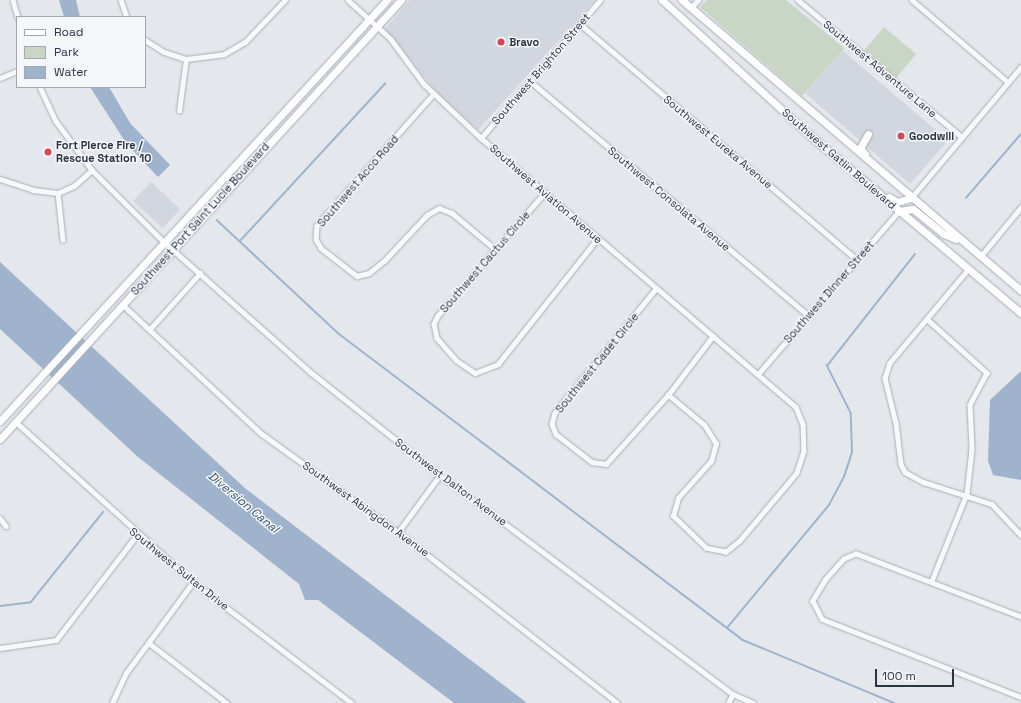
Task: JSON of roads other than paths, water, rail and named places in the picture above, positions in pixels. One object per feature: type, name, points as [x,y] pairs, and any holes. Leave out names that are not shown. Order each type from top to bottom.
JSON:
[{"type":"main road","name":"Southwest Port Saint Lucie Boulevard","points":[[0,421],[387,0]]},
{"type":"main road","name":"Southwest Port Saint Lucie Boulevard","points":[[0,439],[123,305],[172,248],[401,0]]},
{"type":"main road","name":"Southwest Gatlin Boulevard","points":[[662,0],[853,172],[1021,313]]},
{"type":"main road","name":"Southwest Gatlin Boulevard","points":[[682,0],[962,242],[1021,291]]},
{"type":"main road","points":[[849,144],[868,134],[860,150],[898,186]]},
{"type":"main road","points":[[853,172],[863,176],[894,201],[911,198]]},
{"type":"main road","points":[[899,211],[913,209],[944,234],[962,242]]},
{"type":"street","points":[[13,0],[18,16]]},
{"type":"street","points":[[122,0],[127,16]]},
{"type":"street","points":[[146,41],[164,52],[186,59],[224,54],[245,42],[285,0]]},
{"type":"street","name":"Southwest Aviation Avenue","points":[[348,0],[378,26],[434,94],[481,138],[598,239],[759,373],[796,407],[803,424],[804,451],[797,473],[769,509],[732,550],[721,554],[706,548],[673,516],[678,498],[711,461],[716,444],[711,431],[668,395]]},
{"type":"street","name":"Southwest Brighton Street","points":[[481,138],[600,0]]},
{"type":"street","points":[[691,8],[698,0]]},
{"type":"street","name":"Southwest Adventure Lane","points":[[798,0],[962,137]]},
{"type":"street","points":[[912,0],[1008,82]]},
{"type":"street","name":"Southwest Eureka Avenue","points":[[580,24],[857,260]]},
{"type":"street","points":[[179,112],[186,59]]},
{"type":"street","points":[[911,198],[1021,67]]},
{"type":"street","points":[[0,78],[16,71]]},
{"type":"street","name":"Southwest Consolata Avenue","points":[[530,81],[808,316]]},
{"type":"street","name":"Southwest Dalton Avenue","points":[[40,88],[56,121],[92,170],[164,241],[312,374],[440,475],[733,694],[753,703]]},
{"type":"street","name":"Southwest Acco Road","points":[[434,94],[317,226],[316,238],[321,248],[357,276],[369,273],[384,261],[427,215],[439,208],[452,213],[495,249]]},
{"type":"street","points":[[0,178],[33,190],[58,193],[74,186],[92,170]]},
{"type":"street","points":[[58,193],[62,240]]},
{"type":"street","name":"Southwest Cactus Circle","points":[[545,193],[495,249],[434,324],[437,338],[456,360],[475,373],[498,364],[598,239]]},
{"type":"street","points":[[980,257],[1021,207]]},
{"type":"street","name":"Southwest Dinner Street","points":[[759,373],[899,211]]},
{"type":"street","points":[[969,269],[890,362],[885,378],[896,423],[901,464],[905,472],[923,482],[967,494],[999,509],[1021,535]]},
{"type":"street","points":[[150,329],[200,273]]},
{"type":"street","name":"Southwest Cadet Circle","points":[[657,288],[556,413],[552,424],[556,434],[592,462],[606,464],[668,395],[713,336]]},
{"type":"street","name":"Southwest Abingdon Avenue","points":[[123,305],[262,434],[398,532],[618,703]]},
{"type":"street","points":[[927,319],[987,373],[970,405],[972,450],[967,494],[932,581]]},
{"type":"street","name":"Southwest Sultan Drive","points":[[16,422],[137,535],[193,582],[352,703]]},
{"type":"street","points":[[398,532],[440,475]]},
{"type":"street","points":[[0,518],[6,526]]},
{"type":"street","points":[[0,648],[56,640],[137,535]]},
{"type":"street","points":[[1021,618],[932,581],[856,554],[844,559],[816,593],[814,608],[822,619],[1021,697]]},
{"type":"street","points":[[112,703],[126,673],[193,582]]},
{"type":"street","points":[[149,643],[227,703]]},
{"type":"street","points":[[728,703],[733,694]]},
{"type":"water","points":[[59,0],[76,0],[80,16],[64,16]]},
{"type":"water","points":[[91,88],[110,88],[130,123],[170,165],[158,177],[126,143]]},
{"type":"water","name":"Diversion Canal","points":[[0,262],[246,489],[527,703],[454,703],[318,600],[305,600],[299,584],[138,457],[0,329]]},
{"type":"water","points":[[1021,371],[1021,480],[993,475],[988,461],[990,400]]},
{"type":"waterway","points":[[240,241],[385,84]]},
{"type":"waterway","points":[[966,198],[1021,134]]},
{"type":"waterway","points":[[217,220],[338,333],[743,640],[894,703]]},
{"type":"waterway","points":[[727,628],[829,505],[844,477],[852,452],[851,414],[827,366],[915,254]]},
{"type":"waterway","points":[[0,606],[31,602],[103,512]]},
{"type":"place","name":"Bravo","points":[[501,42]]},
{"type":"place","name":"Goodwill","points":[[901,136]]},
{"type":"place","name":"Fort Pierce Fire / Rescue Station 10","points":[[48,152]]}]
